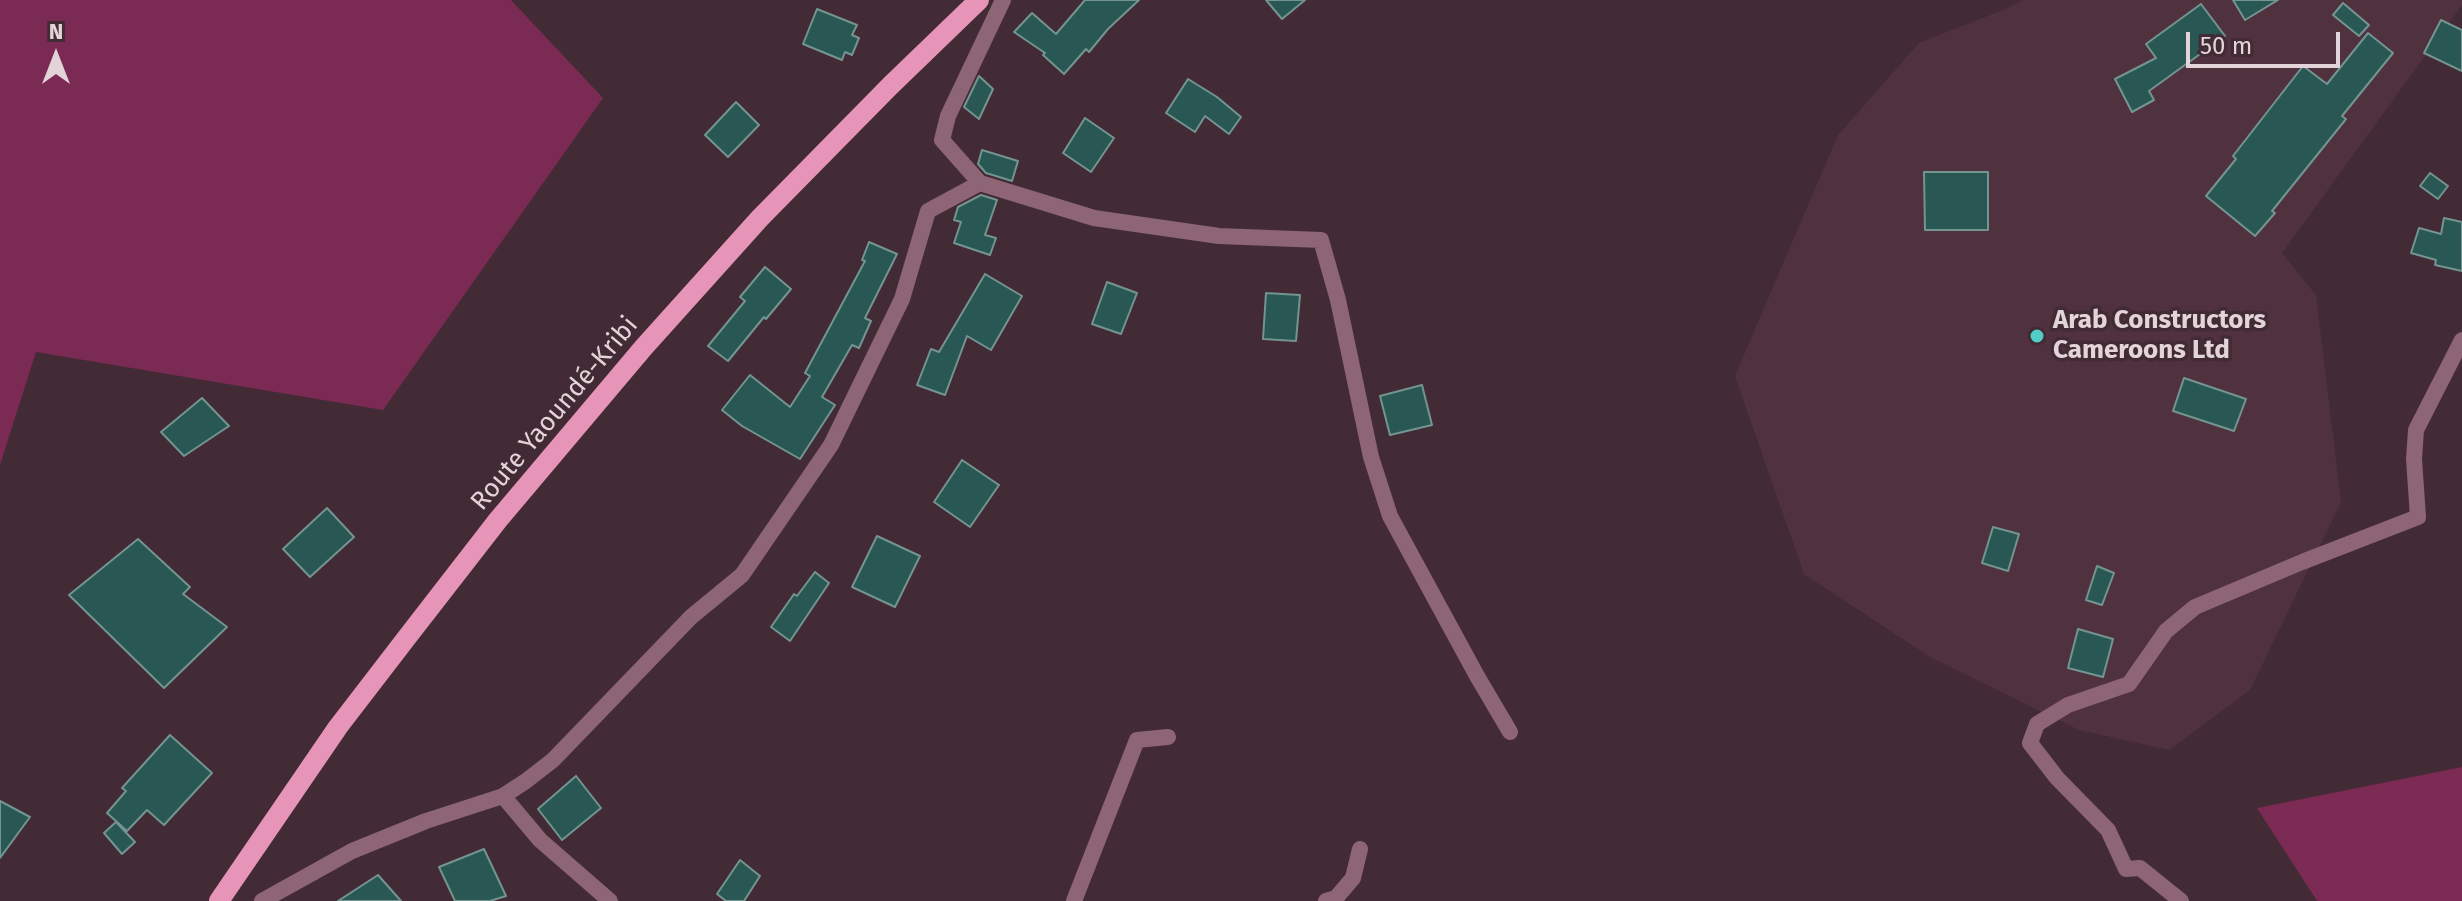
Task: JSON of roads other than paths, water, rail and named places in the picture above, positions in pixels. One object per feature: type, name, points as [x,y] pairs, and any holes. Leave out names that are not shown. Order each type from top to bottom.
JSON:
[{"type":"main road","name":"Route Yaoundé-Kribi","points":[[219,901],[338,727],[498,520],[634,358],[760,218],[979,0]]},
{"type":"street","points":[[1003,0],[948,116],[942,140],[980,183],[1094,218],[1219,236],[1321,240],[1332,277],[1371,457],[1390,516],[1510,732]]},
{"type":"street","points":[[262,901],[352,851],[426,821],[503,796],[553,760],[691,617],[742,575],[831,445],[902,299],[928,211],[980,183]]},
{"type":"street","points":[[2181,901],[2140,868],[2126,869],[2108,830],[2057,778],[2030,743],[2037,724],[2068,705],[2129,684],[2166,631],[2195,607],[2418,517],[2414,459],[2416,430],[2462,340]]},
{"type":"street","points":[[1074,901],[1137,740],[1168,737]]},
{"type":"street","points":[[503,796],[540,840],[610,901]]},
{"type":"street","points":[[1326,901],[1336,898],[1353,878],[1360,849]]},
{"type":"place","name":"Arab Constructors Cameroons Ltd","points":[[2037,336]]}]
